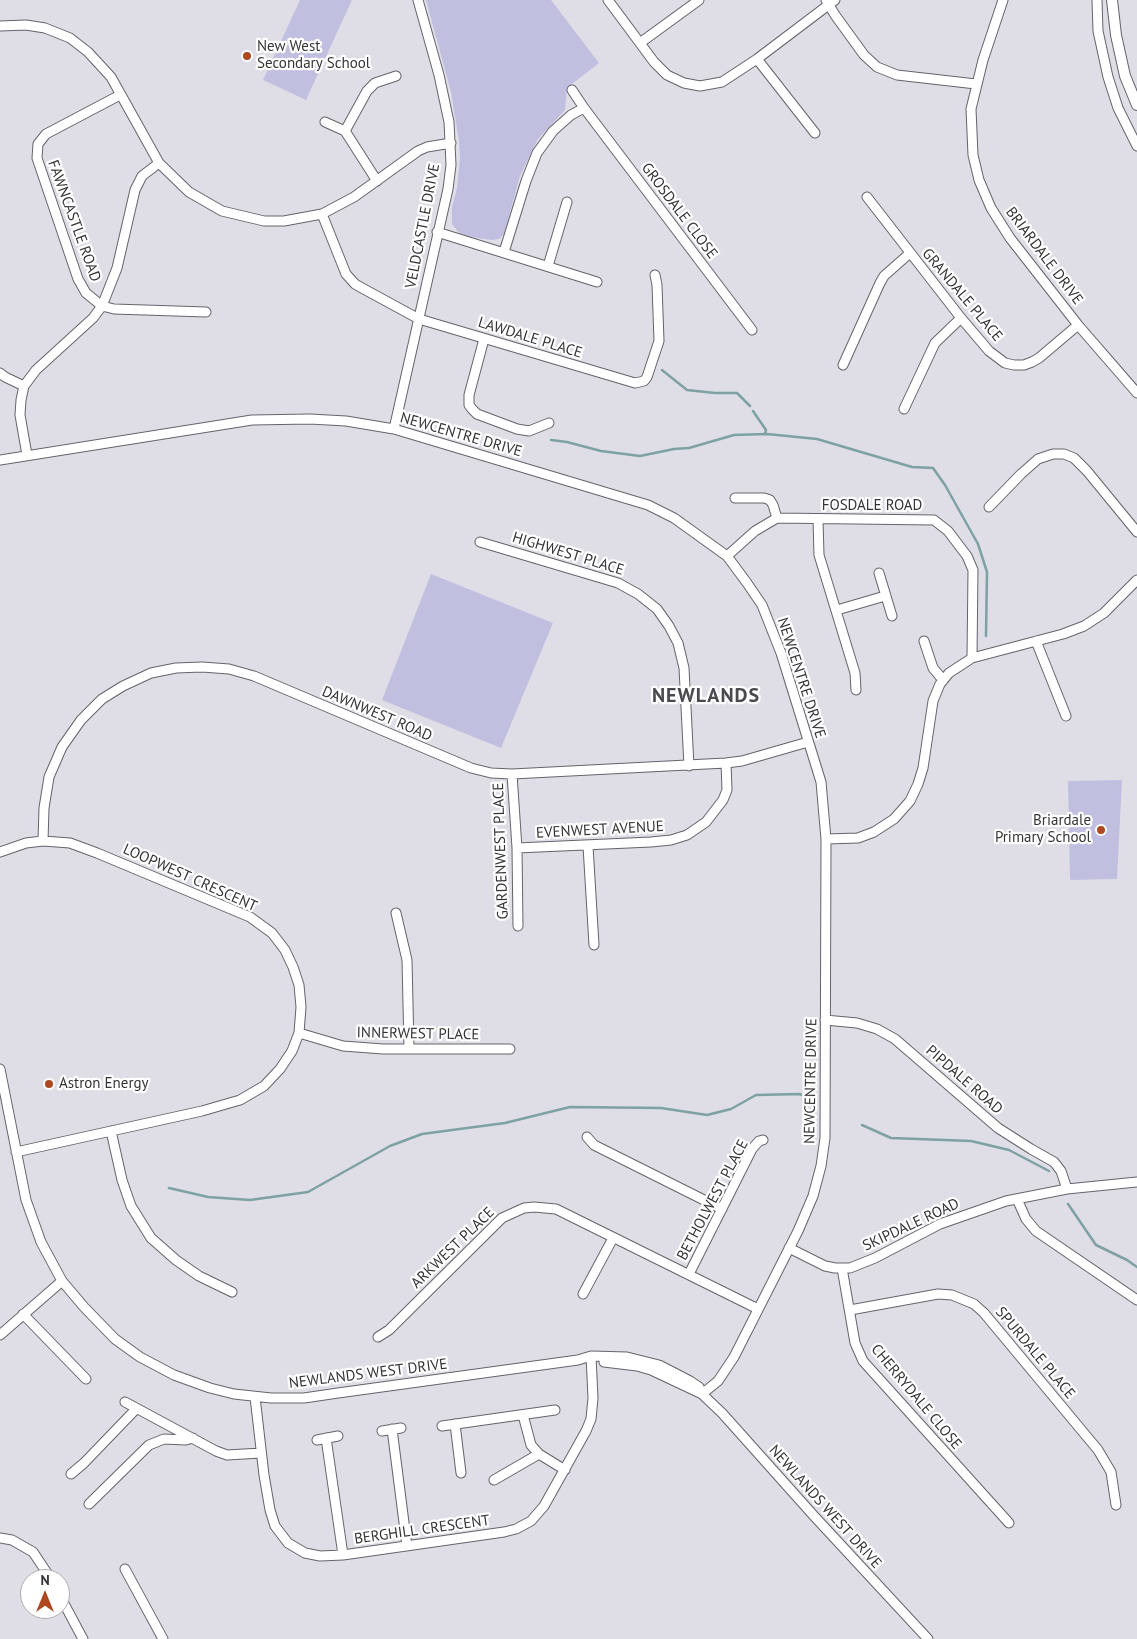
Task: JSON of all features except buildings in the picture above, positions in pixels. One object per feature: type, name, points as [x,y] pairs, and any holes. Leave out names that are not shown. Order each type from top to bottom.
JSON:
[{"type":"main road","points":[[1112,0],[1121,60],[1137,106]]},
{"type":"street","name":"VELDCASTLE DRIVE","points":[[394,429],[448,189],[451,165],[449,122],[439,75],[418,0]]},
{"type":"street","points":[[608,0],[654,62],[667,75],[684,84],[708,85],[722,82],[758,59],[830,2],[835,15],[864,55],[877,67],[898,75],[976,84]]},
{"type":"street","points":[[640,43],[699,0]]},
{"type":"street","name":"BRIARDALE DRIVE","points":[[1003,0],[976,84],[972,110],[973,155],[979,180],[991,208],[1010,238],[1078,325],[1137,393]]},
{"type":"street","points":[[1097,0],[1098,31],[1108,77],[1118,108],[1137,146]]},
{"type":"street","points":[[0,26],[26,25],[45,28],[70,38],[88,52],[111,77],[159,163],[189,192],[222,211],[264,221],[284,221],[322,214],[354,197],[418,151],[451,142]]},
{"type":"street","points":[[758,59],[814,133]]},
{"type":"street","points":[[345,131],[367,91],[375,83],[396,76]]},
{"type":"street","name":"GROSDALE CLOSE","points":[[572,90],[752,330]]},
{"type":"street","name":"FAWNCASTLE ROAD","points":[[102,306],[86,293],[78,279],[37,158],[37,150],[39,143],[46,134],[120,94]]},
{"type":"street","points":[[504,252],[526,181],[537,153],[553,131],[571,115],[584,108]]},
{"type":"street","points":[[325,122],[345,131],[376,181]]},
{"type":"street","points":[[27,456],[20,415],[24,386],[36,370],[93,318],[102,306],[117,268],[135,190],[142,176],[159,163]]},
{"type":"street","name":"GRANDALE PLACE","points":[[867,197],[961,318],[989,351],[1005,363],[1014,365],[1024,364],[1039,358],[1078,325]]},
{"type":"street","points":[[548,266],[567,202]]},
{"type":"street","name":"LAWDALE PLACE","points":[[322,214],[350,279],[362,288],[418,319],[634,383],[644,381],[647,377],[659,341],[655,275]]},
{"type":"street","points":[[437,232],[597,282]]},
{"type":"street","points":[[843,364],[884,276],[910,253]]},
{"type":"street","points":[[102,306],[114,309],[206,312]]},
{"type":"street","points":[[904,408],[935,343],[961,318]]},
{"type":"street","points":[[484,339],[468,395],[469,405],[472,409],[477,414],[517,429],[529,431],[549,423]]},
{"type":"street","points":[[0,373],[24,386]]},
{"type":"street","name":"NEWCENTRE DRIVE","points":[[0,460],[213,425],[262,419],[346,421],[394,429],[648,505],[674,518],[727,556],[762,605],[781,654],[821,782],[826,839],[824,1151],[813,1196],[789,1248],[730,1363],[718,1381],[702,1394]]},
{"type":"street","points":[[989,507],[1038,459],[1053,454],[1064,454],[1074,458],[1087,470],[1137,532]]},
{"type":"street","points":[[727,556],[754,531],[777,518],[770,500],[764,498],[735,498]]},
{"type":"street","name":"FOSDALE ROAD","points":[[777,518],[818,520],[913,518],[934,520],[948,531],[967,556],[973,570],[972,658]]},
{"type":"street","points":[[818,520],[819,556],[855,674],[856,690]]},
{"type":"street","name":"HIGHWEST PLACE","points":[[480,542],[618,583],[638,594],[657,609],[678,643],[684,668],[689,766]]},
{"type":"street","points":[[879,573],[892,616]]},
{"type":"street","points":[[826,839],[858,838],[874,832],[894,819],[910,801],[923,768],[933,701],[943,680],[959,665],[972,658],[1077,629],[1099,617],[1137,580]]},
{"type":"street","points":[[837,610],[885,596]]},
{"type":"street","points":[[924,640],[933,668],[943,680]]},
{"type":"street","points":[[1036,641],[1066,716]]},
{"type":"street","name":"DAWNWEST ROAD","points":[[43,841],[44,808],[49,777],[62,747],[81,720],[102,699],[123,686],[151,674],[176,668],[229,669],[254,676],[471,768],[491,773],[512,774],[726,763],[742,761],[808,742]]},
{"type":"street","name":"EVENWEST AVENUE","points":[[516,848],[588,846],[671,840],[692,832],[706,822],[723,800],[727,790],[726,763]]},
{"type":"street","name":"GARDENWEST PLACE","points":[[512,774],[518,926]]},
{"type":"street","name":"LOOPWEST CRESCENT","points":[[0,852],[17,845],[43,841],[70,844],[97,853],[250,917],[272,933],[285,950],[294,967],[299,985],[301,1007],[298,1033],[292,1051],[280,1069],[264,1086],[253,1094],[227,1105],[16,1152]]},
{"type":"street","points":[[588,846],[594,945]]},
{"type":"street","points":[[396,913],[407,960],[409,1048]]},
{"type":"street","name":"PIPDALE ROAD","points":[[825,1020],[858,1023],[877,1029],[895,1039],[998,1128],[1054,1162],[1061,1171],[1067,1189]]},
{"type":"street","name":"INNERWEST PLACE","points":[[298,1033],[342,1046],[383,1049],[510,1049]]},
{"type":"street","name":"NEWLANDS WEST DRIVE","points":[[0,1069],[26,1200],[41,1242],[62,1281],[84,1307],[110,1334],[157,1367],[183,1379],[210,1388],[255,1397],[304,1398],[591,1359],[637,1366],[659,1373],[702,1394],[722,1413],[832,1536],[928,1639]]},
{"type":"street","points":[[111,1131],[122,1180],[131,1206],[152,1238],[176,1260],[199,1276],[232,1292]]},
{"type":"street","points":[[587,1137],[594,1145],[722,1209]]},
{"type":"street","name":"BETHOLWEST PLACE","points":[[689,1274],[752,1149],[759,1141],[763,1140]]},
{"type":"street","name":"SKIPDALE ROAD","points":[[789,1248],[824,1266],[850,1268],[948,1221],[990,1206],[1067,1189],[1137,1182]]},
{"type":"street","points":[[1017,1199],[1026,1219],[1036,1231],[1137,1300]]},
{"type":"street","name":"ARKWEST PLACE","points":[[378,1337],[389,1330],[502,1218],[514,1211],[534,1207],[556,1209],[758,1309]]},
{"type":"street","points":[[583,1294],[612,1238]]},
{"type":"street","name":"CHERRYDALE CLOSE","points":[[842,1268],[855,1343],[863,1361],[1009,1523]]},
{"type":"street","points":[[0,1334],[62,1281]]},
{"type":"street","name":"SPURDALE PLACE","points":[[850,1310],[938,1294],[952,1295],[974,1304],[984,1313],[1098,1450],[1111,1472],[1116,1505]]},
{"type":"street","points":[[22,1314],[86,1379]]},
{"type":"street","name":"BERGHILL CRESCENT","points":[[255,1397],[261,1452],[270,1510],[275,1526],[282,1536],[305,1553],[320,1556],[343,1555],[504,1532],[524,1526],[531,1521],[544,1506],[591,1419],[593,1398],[591,1359]]},
{"type":"street","points":[[125,1402],[216,1451],[227,1455],[261,1452]]},
{"type":"street","points":[[71,1474],[84,1463],[136,1408]]},
{"type":"street","points":[[442,1426],[555,1410]]},
{"type":"street","points":[[523,1415],[532,1445],[539,1454],[565,1470]]},
{"type":"street","points":[[455,1424],[461,1473]]},
{"type":"street","points":[[382,1431],[397,1428],[407,1546]]},
{"type":"street","points":[[316,1440],[338,1436]]},
{"type":"street","points":[[88,1504],[149,1445],[164,1439],[186,1440],[194,1438]]},
{"type":"street","points":[[326,1438],[343,1555]]},
{"type":"street","points":[[494,1480],[539,1454]]},
{"type":"street","points":[[0,1538],[12,1540],[33,1552],[44,1569]]},
{"type":"street","points":[[125,1569],[163,1639]]},
{"type":"street","points":[[70,1615],[83,1639]]},
{"type":"shaded area","points":[[300,0],[352,0],[306,100],[263,80]]},
{"type":"shaded area","points":[[426,0],[551,0],[599,63],[567,88],[565,110],[538,139],[520,176],[504,234],[499,239],[491,240],[471,237],[459,233],[452,224],[452,207],[457,188],[460,158],[459,141],[451,92]]},
{"type":"shaded area","points":[[431,574],[553,623],[501,748],[382,700]]},
{"type":"shaded area","points":[[1122,780],[1117,879],[1071,880],[1068,781]]},
{"type":"waterway","points":[[662,370],[687,390],[737,393],[750,406]]},
{"type":"waterway","points":[[753,411],[766,430],[765,434]]},
{"type":"waterway","points":[[551,440],[601,451],[640,456],[689,448],[734,435],[767,434],[817,439],[912,467],[933,468],[945,485],[978,544],[987,572],[986,636]]},
{"type":"waterway","points":[[169,1188],[208,1197],[250,1200],[308,1192],[390,1146],[422,1134],[505,1123],[570,1107],[661,1108],[707,1115],[731,1109],[756,1095],[799,1094],[806,1096]]},
{"type":"waterway","points":[[862,1125],[891,1138],[971,1141],[1009,1150],[1049,1171]]},
{"type":"waterway","points":[[1068,1204],[1096,1245],[1137,1267]]},
{"type":"place","name":"New West Secondary School","points":[[247,56]]},
{"type":"place","name":"Briardale Primary School","points":[[1101,830]]},
{"type":"place","name":"Astron Energy","points":[[49,1084]]},
{"type":"district","name":"NEWLANDS","points":[[706,696]]}]
